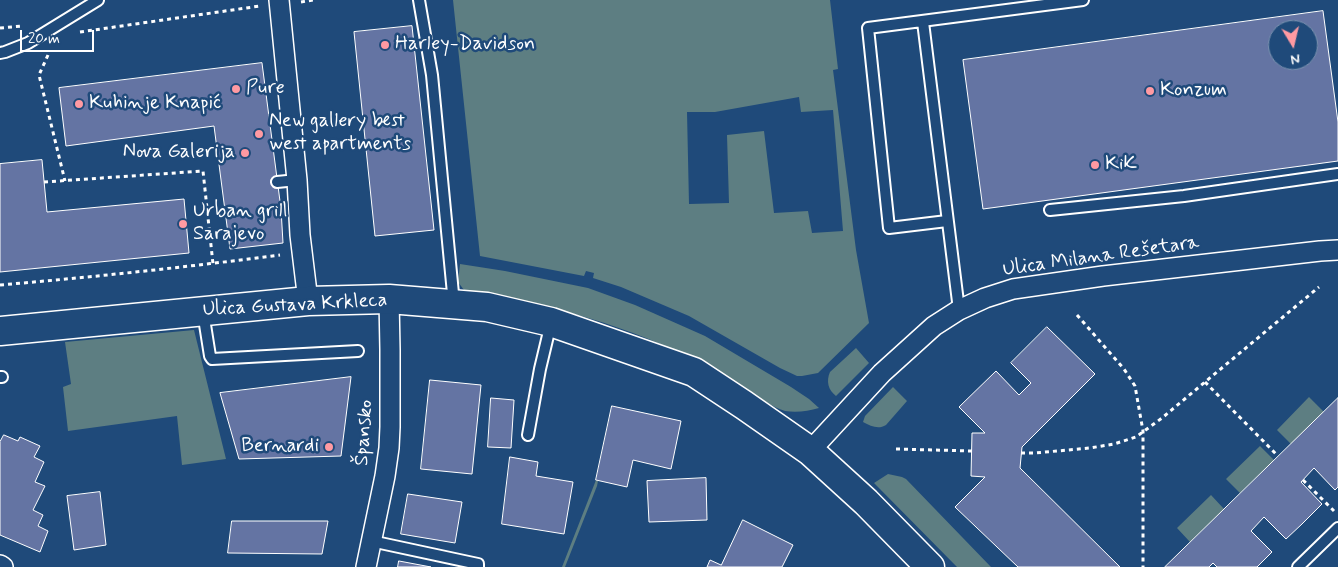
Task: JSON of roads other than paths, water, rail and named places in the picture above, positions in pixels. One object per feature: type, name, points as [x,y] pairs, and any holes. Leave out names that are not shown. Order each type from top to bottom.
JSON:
[{"type":"street","points":[[279,0],[297,180],[300,235],[308,301]]},
{"type":"street","name":"Ulica Milana Rešetara","points":[[810,451],[882,373],[934,326],[959,310],[986,298],[1013,290],[1103,276],[1338,250]]},
{"type":"street","name":"Ulica Gustava Krkleca","points":[[0,331],[308,301],[389,299],[487,307],[551,322],[694,372],[810,451],[866,502],[930,567]]},
{"type":"street","name":"Špansko","points":[[366,567],[389,448],[389,299]]},
{"type":"lane","points":[[0,53],[28,43],[98,0]]},
{"type":"lane","points":[[419,0],[432,75],[454,304]]},
{"type":"lane","points":[[947,221],[889,228],[868,28],[1083,0]]},
{"type":"lane","points":[[923,22],[959,310]]},
{"type":"lane","points":[[1050,210],[1184,196],[1338,174]]},
{"type":"lane","points":[[277,182],[297,180]]},
{"type":"lane","points":[[202,311],[212,359],[358,351]]},
{"type":"lane","points":[[528,435],[551,322]]},
{"type":"lane","points":[[1298,567],[1338,528]]},
{"type":"lane","points":[[371,541],[478,564],[478,567]]},
{"type":"place","name":"Harley-Davidson","points":[[385,45]]},
{"type":"place","name":"Pure","points":[[236,89]]},
{"type":"place","name":"Konzum","points":[[1150,91]]},
{"type":"place","name":"Kuhinje Knapić","points":[[79,104]]},
{"type":"place","name":"New gallery best west apartments","points":[[259,134]]},
{"type":"place","name":"Nova Galerija","points":[[245,153]]},
{"type":"place","name":"KiK","points":[[1095,165]]},
{"type":"place","name":"Urban grill Sarajevo","points":[[183,224]]},
{"type":"place","name":"Bernardi","points":[[329,447]]}]
